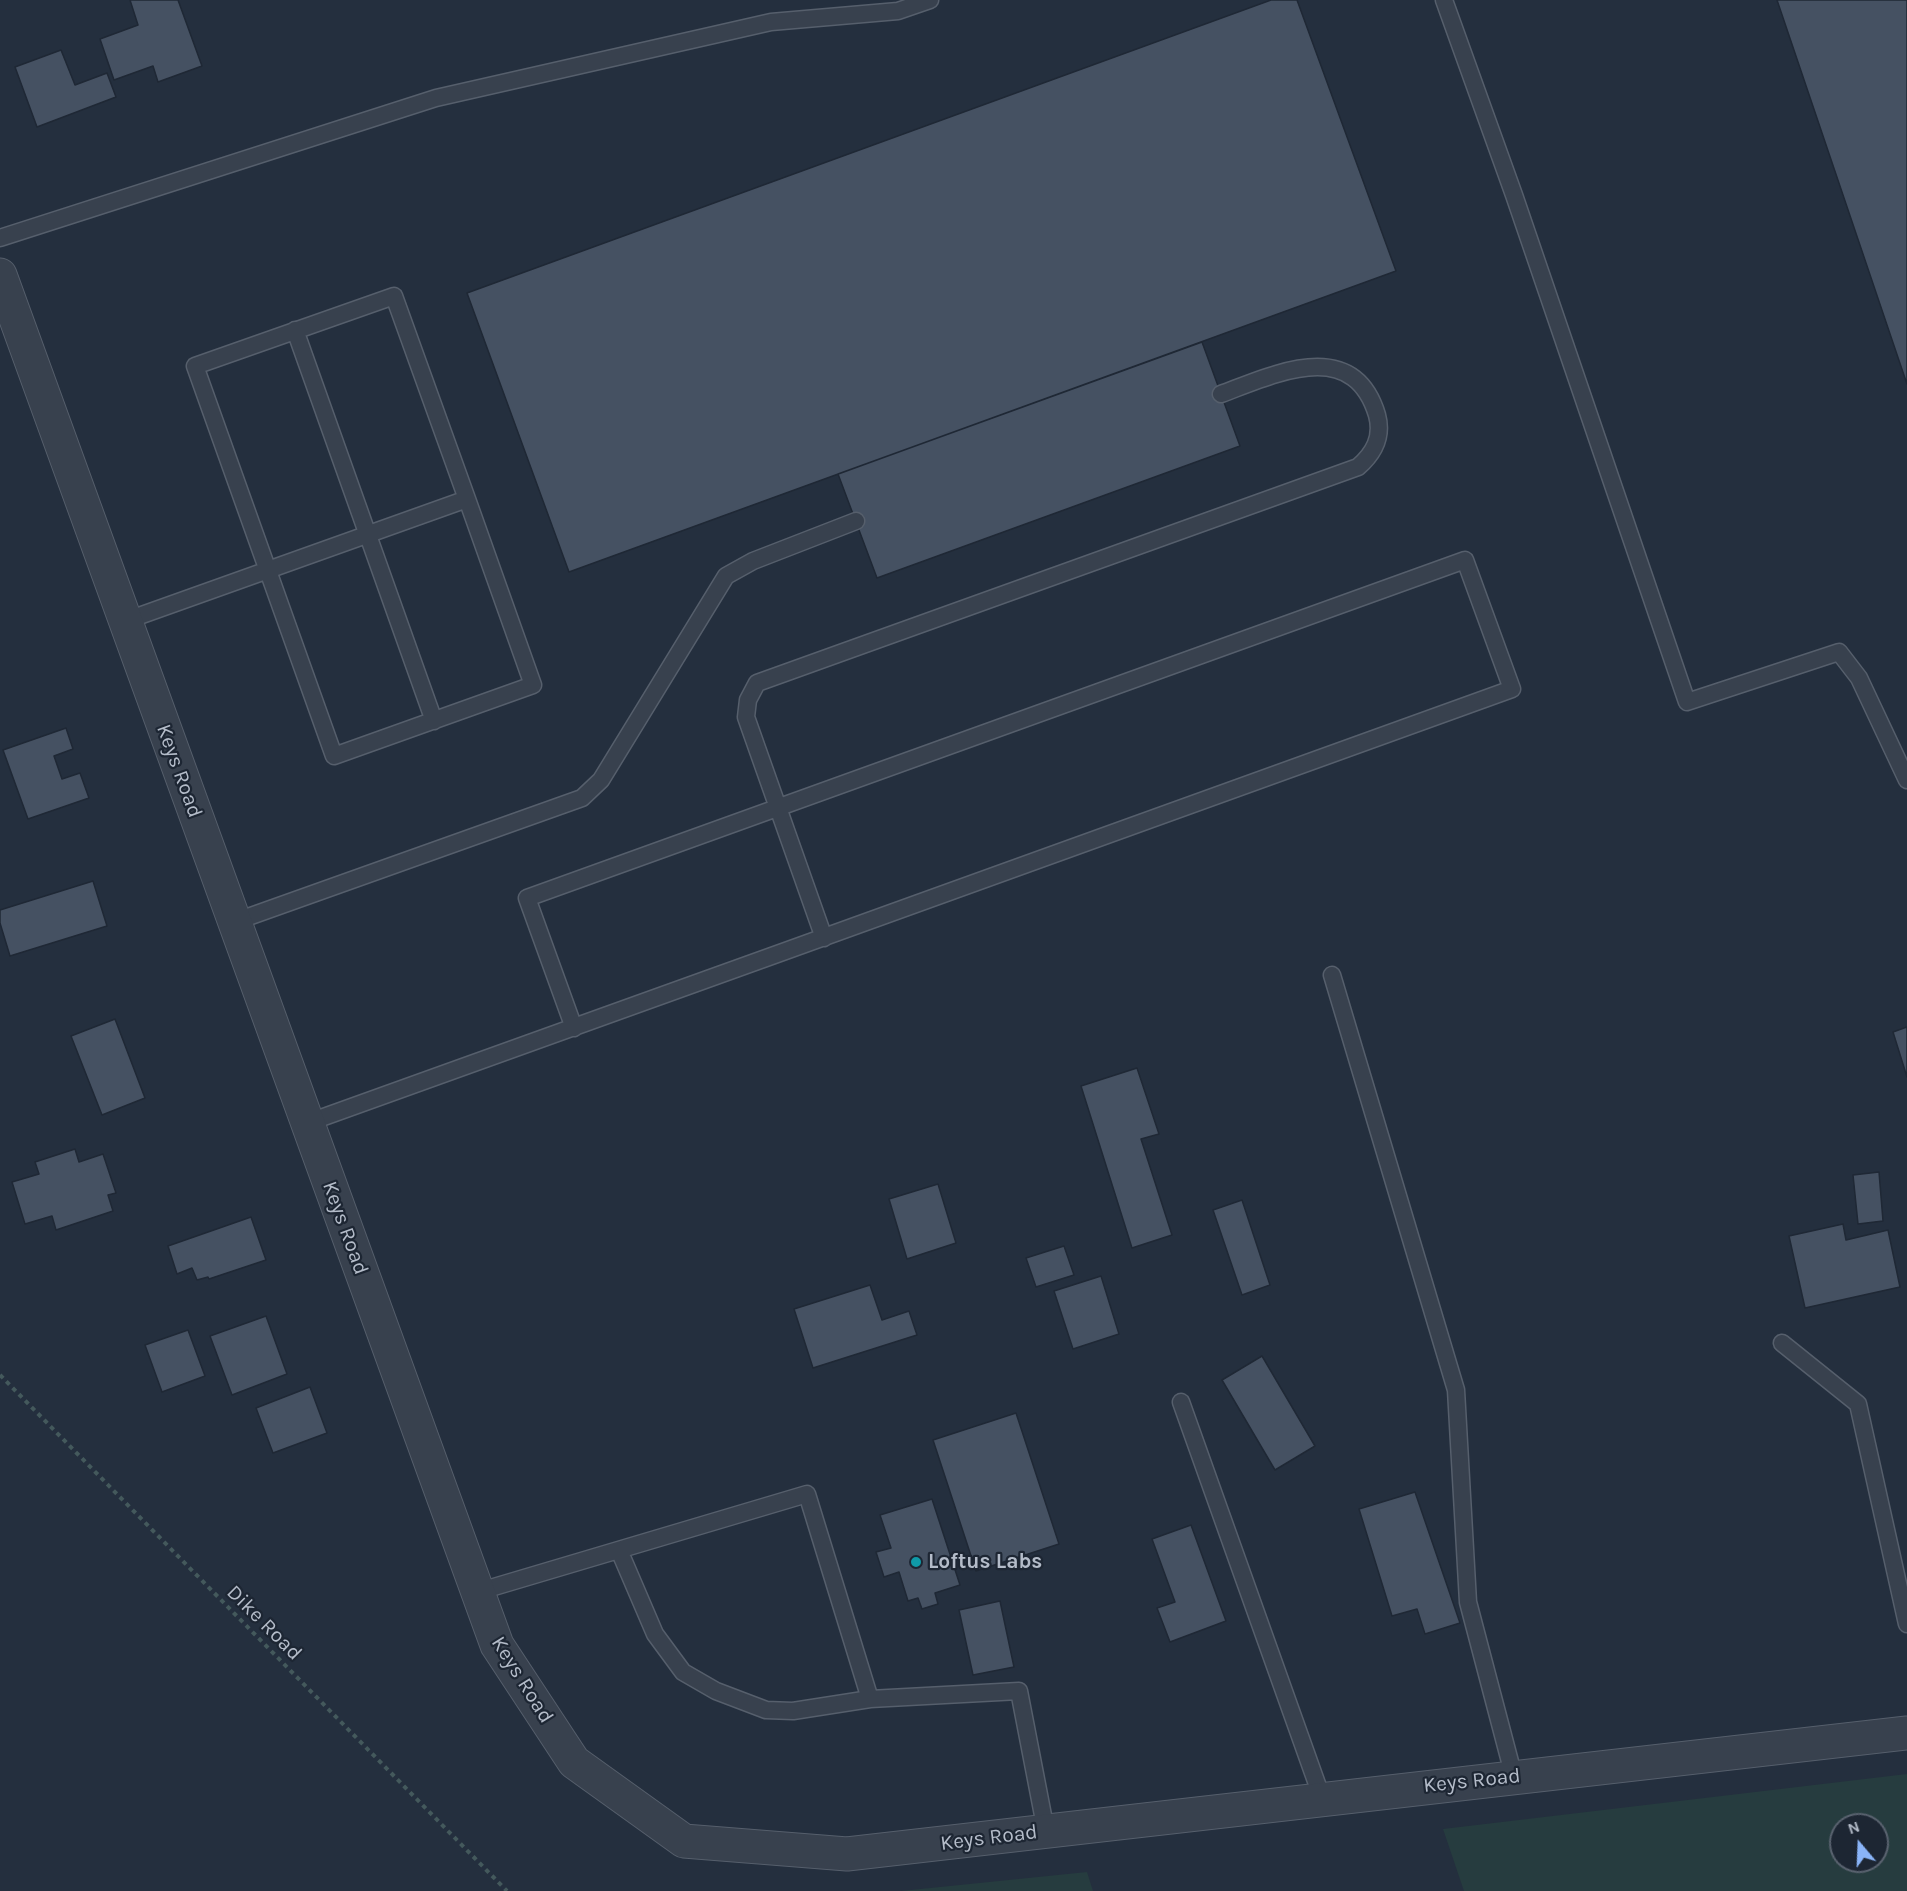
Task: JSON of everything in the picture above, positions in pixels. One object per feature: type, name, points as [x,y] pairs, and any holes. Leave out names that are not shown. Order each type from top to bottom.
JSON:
[{"type":"street","name":"Keys Road","points":[[0,276],[497,1645],[574,1762],[684,1841],[847,1854],[1907,1733]]},
{"type":"lane","points":[[0,238],[436,98],[771,22],[898,11],[930,0]]},
{"type":"lane","points":[[1444,0],[1514,195],[1686,702],[1839,652],[1859,678],[1907,780]]},
{"type":"lane","points":[[394,296],[467,499],[533,685],[334,756],[195,366],[394,296]]},
{"type":"lane","points":[[295,330],[434,721]]},
{"type":"lane","points":[[824,938],[746,717],[748,700],[757,683],[1358,467],[1374,454],[1380,423],[1371,395],[1354,377],[1331,368],[1290,369],[1221,394]]},
{"type":"lane","points":[[125,621],[467,499]]},
{"type":"lane","points":[[234,922],[582,798],[601,780],[726,576],[753,561],[856,521]]},
{"type":"lane","points":[[307,1123],[574,1028],[824,938],[1512,689],[1465,560],[527,898],[574,1028]]},
{"type":"lane","points":[[1332,975],[1456,1390],[1468,1602],[1514,1777]]},
{"type":"lane","points":[[1782,1343],[1858,1404],[1907,1624]]},
{"type":"lane","points":[[1181,1402],[1322,1798]]},
{"type":"lane","points":[[477,1592],[807,1494],[870,1699]]},
{"type":"lane","points":[[619,1550],[655,1634],[683,1672],[716,1691],[766,1710],[793,1711],[870,1699],[1019,1691],[1046,1831]]},
{"type":"path","name":"Dike Road","points":[[0,1376],[507,1891]]},
{"type":"green space","points":[[1907,1774],[1907,1891],[1464,1891],[1443,1829]]},
{"type":"green space","points":[[1087,1872],[1093,1891],[901,1891]]},
{"type":"building","points":[[130,0],[178,0],[202,66],[158,82],[153,66],[114,80],[100,39],[138,25]]},
{"type":"building","points":[[1271,0],[1297,0],[1396,271],[569,572],[467,293]]},
{"type":"building","points":[[1777,0],[1907,0],[1907,384]]},
{"type":"building","points":[[61,50],[75,85],[107,73],[116,97],[37,127],[15,67]]},
{"type":"building","points":[[1202,342],[1240,446],[877,578],[838,474]]},
{"type":"building","points":[[66,728],[73,749],[54,756],[62,779],[80,773],[89,798],[28,819],[3,750]]},
{"type":"building","points":[[93,881],[107,926],[10,956],[0,923],[0,910]]},
{"type":"building","points":[[115,1019],[145,1098],[102,1115],[71,1036]]},
{"type":"building","points":[[1907,1027],[1907,1077],[1893,1032]]},
{"type":"building","points":[[1137,1068],[1159,1134],[1141,1139],[1172,1235],[1132,1248],[1081,1086]]},
{"type":"building","points":[[75,1149],[79,1162],[103,1154],[116,1193],[108,1195],[113,1211],[56,1230],[52,1216],[25,1224],[12,1182],[39,1174],[35,1162]]},
{"type":"building","points":[[1879,1172],[1883,1221],[1858,1224],[1853,1175]]},
{"type":"building","points":[[938,1184],[956,1243],[907,1259],[889,1199]]},
{"type":"building","points":[[1242,1200],[1270,1285],[1242,1295],[1213,1210]]},
{"type":"building","points":[[251,1217],[266,1260],[209,1279],[208,1277],[197,1280],[192,1268],[177,1274],[168,1246]]},
{"type":"building","points":[[1843,1224],[1846,1240],[1888,1230],[1900,1287],[1805,1308],[1789,1236]]},
{"type":"building","points":[[1064,1246],[1074,1275],[1036,1287],[1026,1258]]},
{"type":"building","points":[[1101,1276],[1119,1334],[1073,1349],[1054,1291]]},
{"type":"building","points":[[870,1285],[882,1320],[909,1311],[917,1335],[813,1368],[794,1309]]},
{"type":"building","points":[[266,1316],[287,1374],[232,1395],[210,1336]]},
{"type":"building","points":[[188,1330],[205,1376],[162,1392],[145,1345]]},
{"type":"building","points":[[1262,1356],[1315,1446],[1275,1470],[1222,1380]]},
{"type":"building","points":[[310,1387],[327,1433],[273,1453],[256,1408]]},
{"type":"building","points":[[1016,1413],[1059,1544],[976,1571],[933,1440]]},
{"type":"building","points":[[1415,1492],[1460,1623],[1425,1634],[1417,1609],[1392,1616],[1359,1509]]},
{"type":"building","name":"Loftus Labs","points":[[932,1499],[960,1585],[935,1593],[938,1604],[922,1609],[918,1598],[908,1601],[899,1572],[884,1577],[876,1552],[891,1548],[880,1515]]},
{"type":"building","points":[[1191,1525],[1226,1621],[1170,1642],[1157,1608],[1175,1602],[1152,1539]]},
{"type":"building","points":[[1000,1601],[1014,1667],[973,1675],[959,1610]]},
{"type":"place","name":"Loftus Labs","points":[[916,1562]]}]
